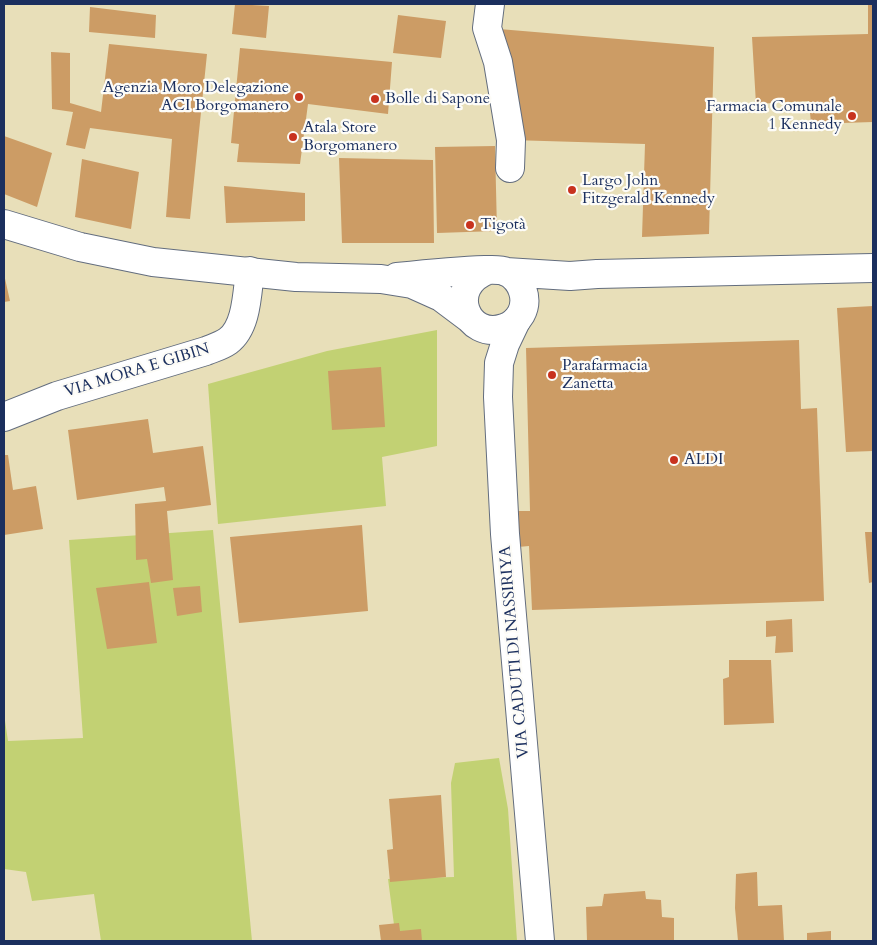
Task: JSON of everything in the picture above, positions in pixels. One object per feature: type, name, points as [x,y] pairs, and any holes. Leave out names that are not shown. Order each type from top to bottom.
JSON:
[{"type":"main road","points":[[490,4],[487,28],[498,62],[511,140],[510,168]]},
{"type":"main road","points":[[4,224],[80,247],[153,262],[296,277],[381,279],[412,284],[441,297],[483,328],[500,330],[509,327],[538,295],[570,276]]},
{"type":"main road","points":[[381,279],[448,271],[497,271],[570,276],[873,268]]},
{"type":"main road","name":"VIA MORA E GIBIN","points":[[4,417],[56,396],[206,351],[228,341],[235,334],[239,326],[245,304],[250,271]]},
{"type":"main road","points":[[472,321],[465,309],[466,289],[471,280],[479,274],[497,271],[514,277],[520,284],[524,293],[524,303],[519,317]]},
{"type":"main road","name":"VIA CADUTI DI NASSIRIYA","points":[[519,317],[505,344],[499,362],[498,396],[505,534],[540,941]]},
{"type":"main road","name":"VIA CADUTI DI NASSIRIYA","points":[[472,321],[492,346],[499,362]]},
{"type":"green space","points":[[437,330],[437,446],[382,457],[386,506],[218,524],[208,384],[327,351]]},
{"type":"green space","points":[[213,530],[252,941],[101,941],[94,894],[32,901],[26,872],[4,869],[4,714],[8,741],[83,738],[69,540]]},
{"type":"green space","points":[[499,758],[508,809],[517,941],[386,941],[396,940],[388,879],[454,877],[451,783],[455,763]]},
{"type":"building","points":[[235,4],[269,6],[266,38],[232,34]]},
{"type":"building","points":[[868,4],[873,4],[873,122],[811,124],[809,101],[756,104],[752,37],[868,34]]},
{"type":"building","points":[[90,7],[156,15],[155,38],[89,32]]},
{"type":"building","points":[[398,15],[446,21],[441,58],[393,53]]},
{"type":"building","points":[[487,28],[714,47],[709,234],[642,237],[645,144],[511,140]]},
{"type":"building","points":[[109,44],[207,54],[190,219],[166,217],[172,139],[90,128],[85,149],[66,145],[73,112],[52,109],[51,52],[70,53],[70,103],[101,112]]},
{"type":"building","points":[[240,48],[392,62],[388,114],[308,104],[300,164],[237,162],[239,144],[231,143]]},
{"type":"building","points":[[4,136],[52,153],[37,207],[4,194]]},
{"type":"building","points":[[495,146],[497,231],[437,233],[435,147]]},
{"type":"building","points":[[339,158],[433,160],[434,243],[342,243]]},
{"type":"building","points":[[82,159],[139,172],[131,229],[75,217]]},
{"type":"building","points":[[224,186],[305,193],[305,221],[226,223]]},
{"type":"building","points":[[4,274],[10,301],[4,302]]},
{"type":"building","points":[[873,306],[873,451],[846,452],[837,308]]},
{"type":"building","name":"ALDI","points":[[799,340],[801,409],[817,408],[824,601],[532,610],[529,546],[518,547],[517,511],[530,511],[526,348]]},
{"type":"building","points":[[381,367],[385,427],[332,430],[328,371]]},
{"type":"building","points":[[148,419],[153,453],[203,446],[211,505],[167,511],[173,580],[151,583],[147,559],[136,560],[135,504],[166,501],[164,487],[77,500],[68,430]]},
{"type":"building","points":[[4,455],[8,455],[13,490],[36,486],[43,529],[4,535]]},
{"type":"building","points":[[362,525],[368,611],[239,623],[230,537]]},
{"type":"building","points":[[865,532],[873,532],[873,582],[869,583]]},
{"type":"building","points":[[149,582],[157,643],[107,649],[96,588]]},
{"type":"building","points":[[200,586],[202,612],[177,616],[173,588]]},
{"type":"building","points":[[792,619],[793,652],[775,653],[776,636],[766,637],[766,621]]},
{"type":"building","points":[[729,660],[771,660],[774,723],[724,725],[723,679],[729,677]]},
{"type":"building","points":[[441,795],[446,877],[390,882],[387,850],[393,849],[389,799]]},
{"type":"building","points":[[757,872],[758,906],[782,905],[784,941],[738,941],[735,908],[736,874]]},
{"type":"building","points":[[645,891],[646,899],[661,900],[662,917],[674,918],[674,941],[587,941],[586,907],[602,906],[604,894]]},
{"type":"building","points":[[399,923],[400,931],[421,929],[422,941],[381,941],[379,925]]},
{"type":"building","points":[[831,931],[831,941],[807,941],[807,933]]},
{"type":"place","name":"Agenzia Moro Delegazione ACI Borgomanero","points":[[299,97]]},
{"type":"place","name":"Bolle di Sapone","points":[[375,99]]},
{"type":"place","name":"Farmacia Comunale 1 Kennedy","points":[[852,116]]},
{"type":"place","name":"Atala Store Borgomanero","points":[[293,137]]},
{"type":"place","name":"Largo John Fitzgerald Kennedy","points":[[572,190]]},
{"type":"place","name":"Tigotà","points":[[470,225]]},
{"type":"place","name":"Parafarmacia Zanetta","points":[[552,375]]},
{"type":"place","name":"ALDI","points":[[674,460]]}]
